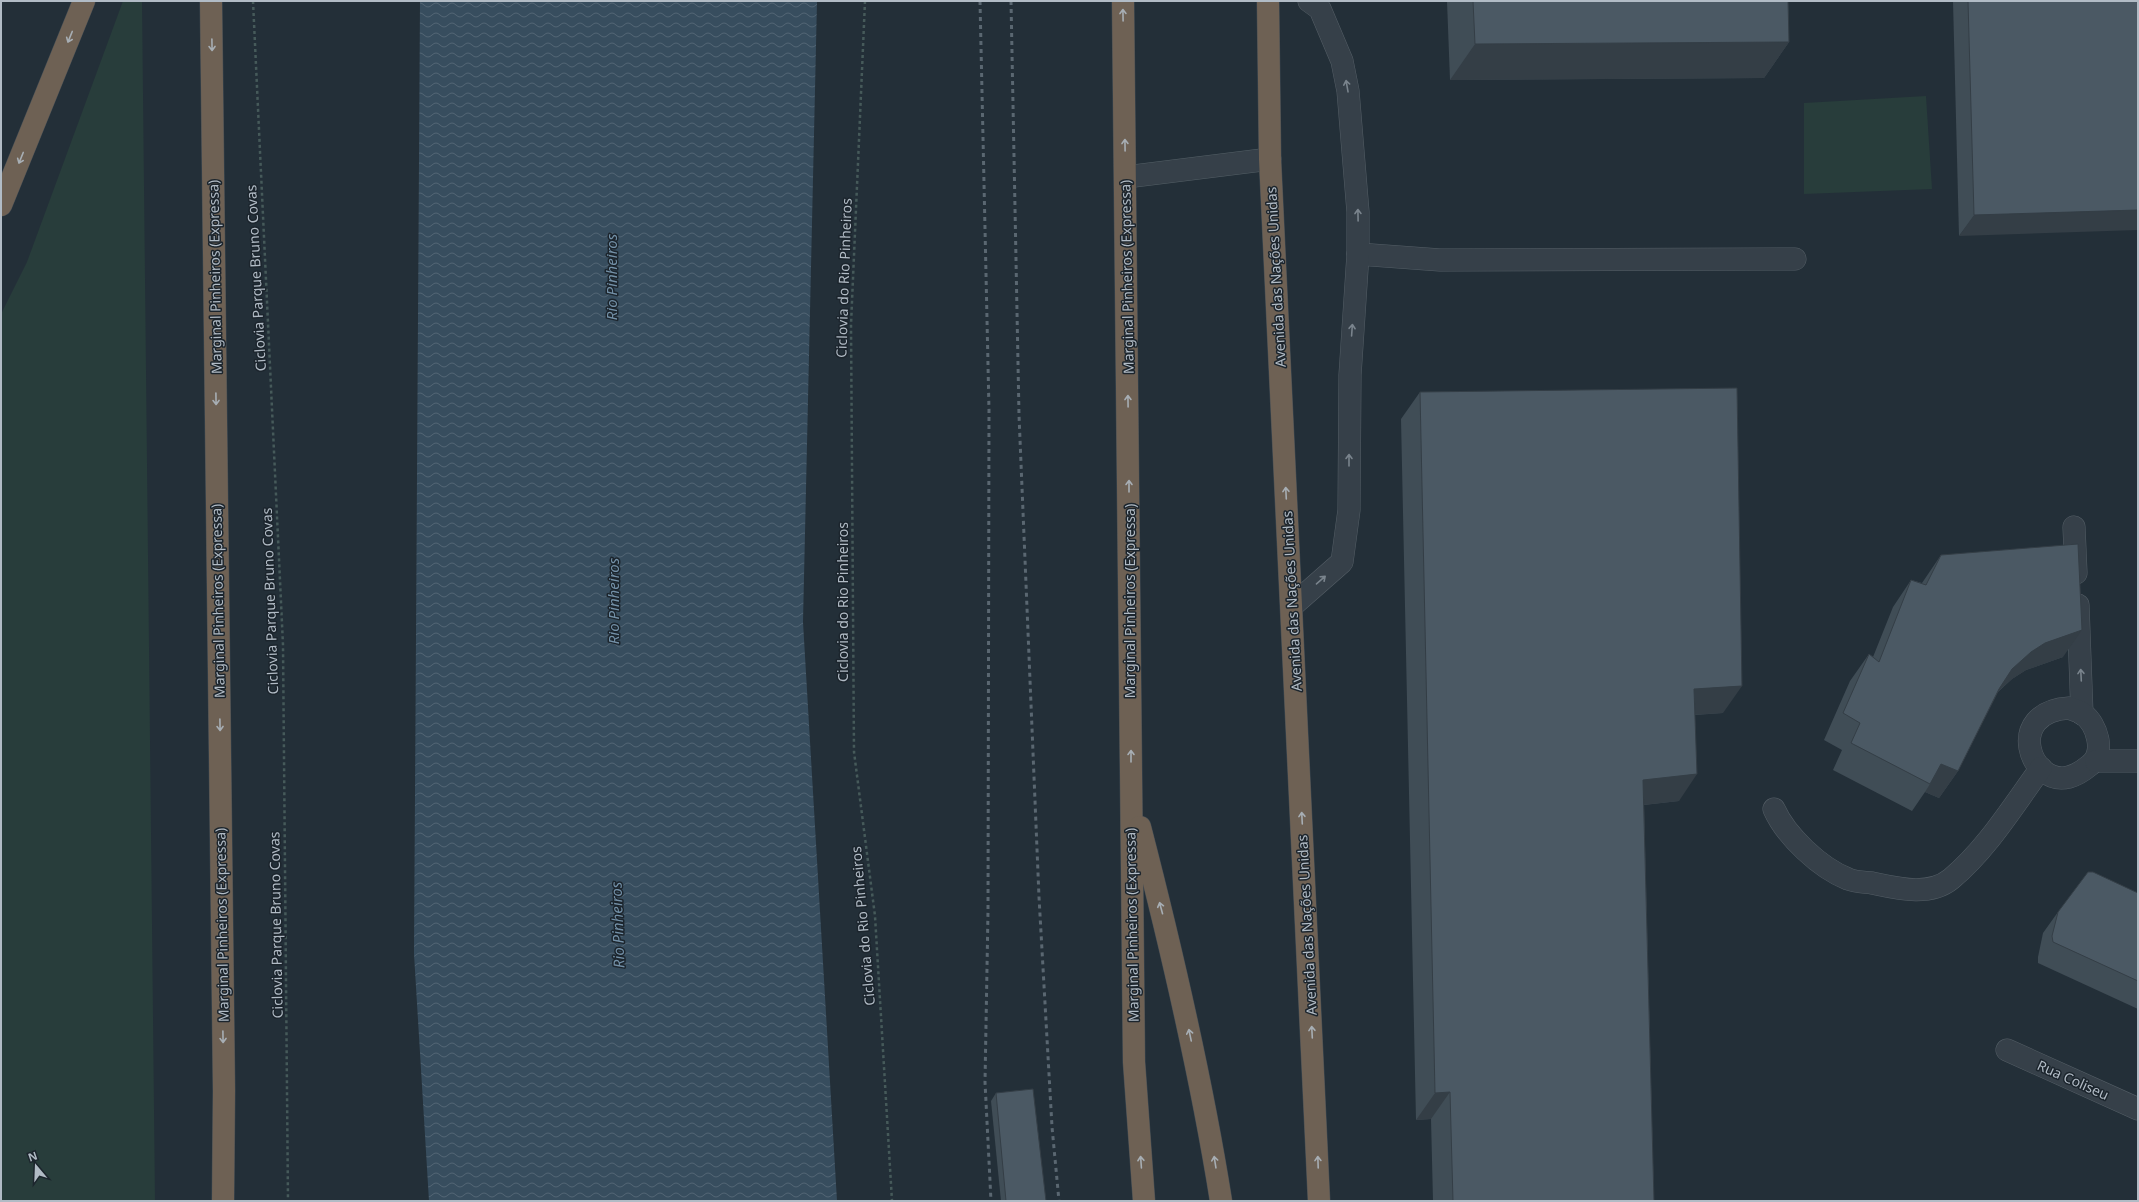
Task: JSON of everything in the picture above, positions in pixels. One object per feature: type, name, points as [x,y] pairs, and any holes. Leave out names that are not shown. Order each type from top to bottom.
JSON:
[{"type":"highway","points":[[1,205],[84,1]]},
{"type":"highway","name":"Marginal Pinheiros (Expressa)","points":[[212,1],[224,1075],[223,1201]]},
{"type":"highway","name":"Marginal Pinheiros (Expressa)","points":[[1123,1],[1134,1062],[1144,1201]]},
{"type":"highway","name":"Avenida das Nações Unidas","points":[[1268,1],[1270,159],[1319,1201]]},
{"type":"highway","points":[[1131,795],[1172,951],[1210,1134],[1221,1201]]},
{"type":"street","points":[[1292,606],[1342,562],[1349,510],[1350,375],[1358,254],[1358,212],[1348,91],[1342,60],[1320,9],[1310,1]]},
{"type":"street","points":[[1126,177],[1270,159]]},
{"type":"street","points":[[1358,254],[1440,260],[1795,259]]},
{"type":"street","points":[[2074,528],[2082,714]]},
{"type":"street","points":[[2096,761],[2098,751],[2096,735],[2090,721],[2082,714],[2069,708],[2054,709],[2041,716],[2032,727],[2028,742],[2032,756],[2040,768],[2053,776],[2068,778],[2082,772],[2096,761],[2138,760]]},
{"type":"street","points":[[1774,809],[1780,822],[1797,843],[1822,863],[1848,879],[1906,890],[1931,887],[1950,880],[1985,844],[2040,768]]},
{"type":"street","name":"Rua Coliseu","points":[[2007,1050],[2138,1109]]},
{"type":"path","name":"Ciclovia Parque Bruno Covas","points":[[253,1],[283,646],[288,1201]]},
{"type":"path","name":"Ciclovia do Rio Pinheiros","points":[[865,1],[851,325],[854,752],[875,916],[892,1201]]},
{"type":"green space","points":[[123,1],[142,1],[155,1201],[1,1201],[1,314],[27,262]]},
{"type":"green space","points":[[1926,96],[1932,189],[1804,194],[1804,103]]},
{"type":"water","name":"Rio Pinheiros","points":[[420,1],[817,1],[803,622],[837,1201],[429,1201],[414,954]]},
{"type":"building","points":[[1473,1],[1788,1],[1789,42],[1475,44]]},
{"type":"building","points":[[1968,1],[2138,1],[2138,210],[1974,215]]},
{"type":"building","points":[[1737,388],[1742,686],[1694,689],[1697,774],[1643,780],[1654,1201],[1453,1201],[1450,1092],[1435,1093],[1420,392]]},
{"type":"building","points":[[2078,544],[2082,630],[2045,643],[2031,652],[2012,669],[1999,689],[1958,771],[1941,764],[1930,784],[1851,743],[1860,723],[1843,713],[1869,654],[1879,662],[1911,580],[1926,585],[1941,555]]},
{"type":"building","points":[[2088,872],[2093,872],[2138,893],[2138,981],[2053,942],[2052,936],[2058,912]]},
{"type":"building","points":[[1033,1089],[1046,1201],[1006,1201],[996,1093]]},
{"type":"railway","points":[[980,1],[989,410],[988,911],[985,1082],[991,1201]]},
{"type":"railway","points":[[1011,1],[1019,415],[1039,897],[1052,1127],[1059,1201]]}]
